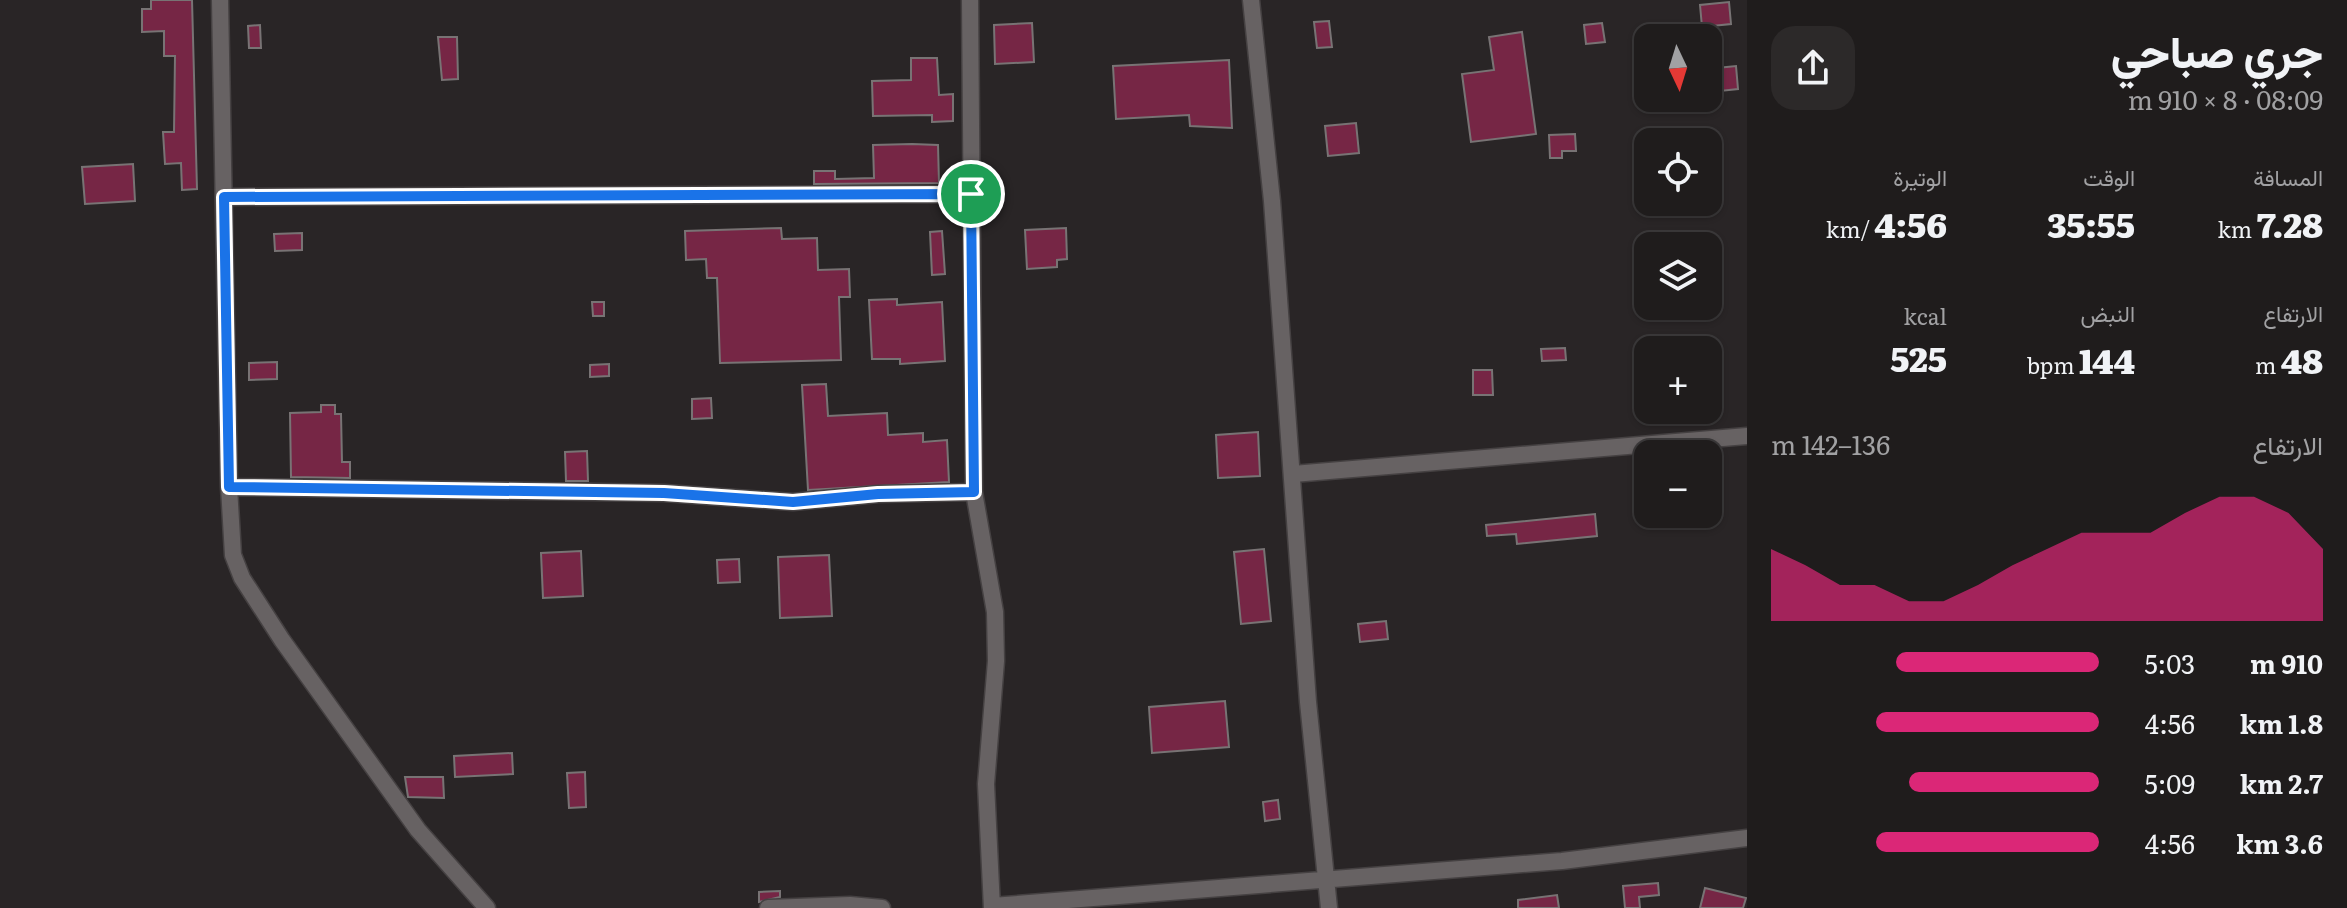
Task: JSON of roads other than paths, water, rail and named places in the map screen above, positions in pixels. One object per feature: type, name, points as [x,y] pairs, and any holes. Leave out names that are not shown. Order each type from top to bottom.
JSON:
[{"type":"street","points":[[220,0],[229,487],[233,555],[242,578],[282,640],[418,830],[487,908]]},
{"type":"street","points":[[970,0],[974,492],[995,612],[996,661],[986,784],[992,907],[1562,861],[1747,838]]},
{"type":"street","points":[[1251,0],[1272,201],[1308,702],[1329,908]]},
{"type":"street","points":[[224,197],[971,194]]},
{"type":"street","points":[[1293,474],[1747,436]]},
{"type":"street","points":[[229,487],[650,492],[793,502],[878,494],[974,492]]},
{"type":"street","points":[[768,908],[850,905],[882,908]]}]
